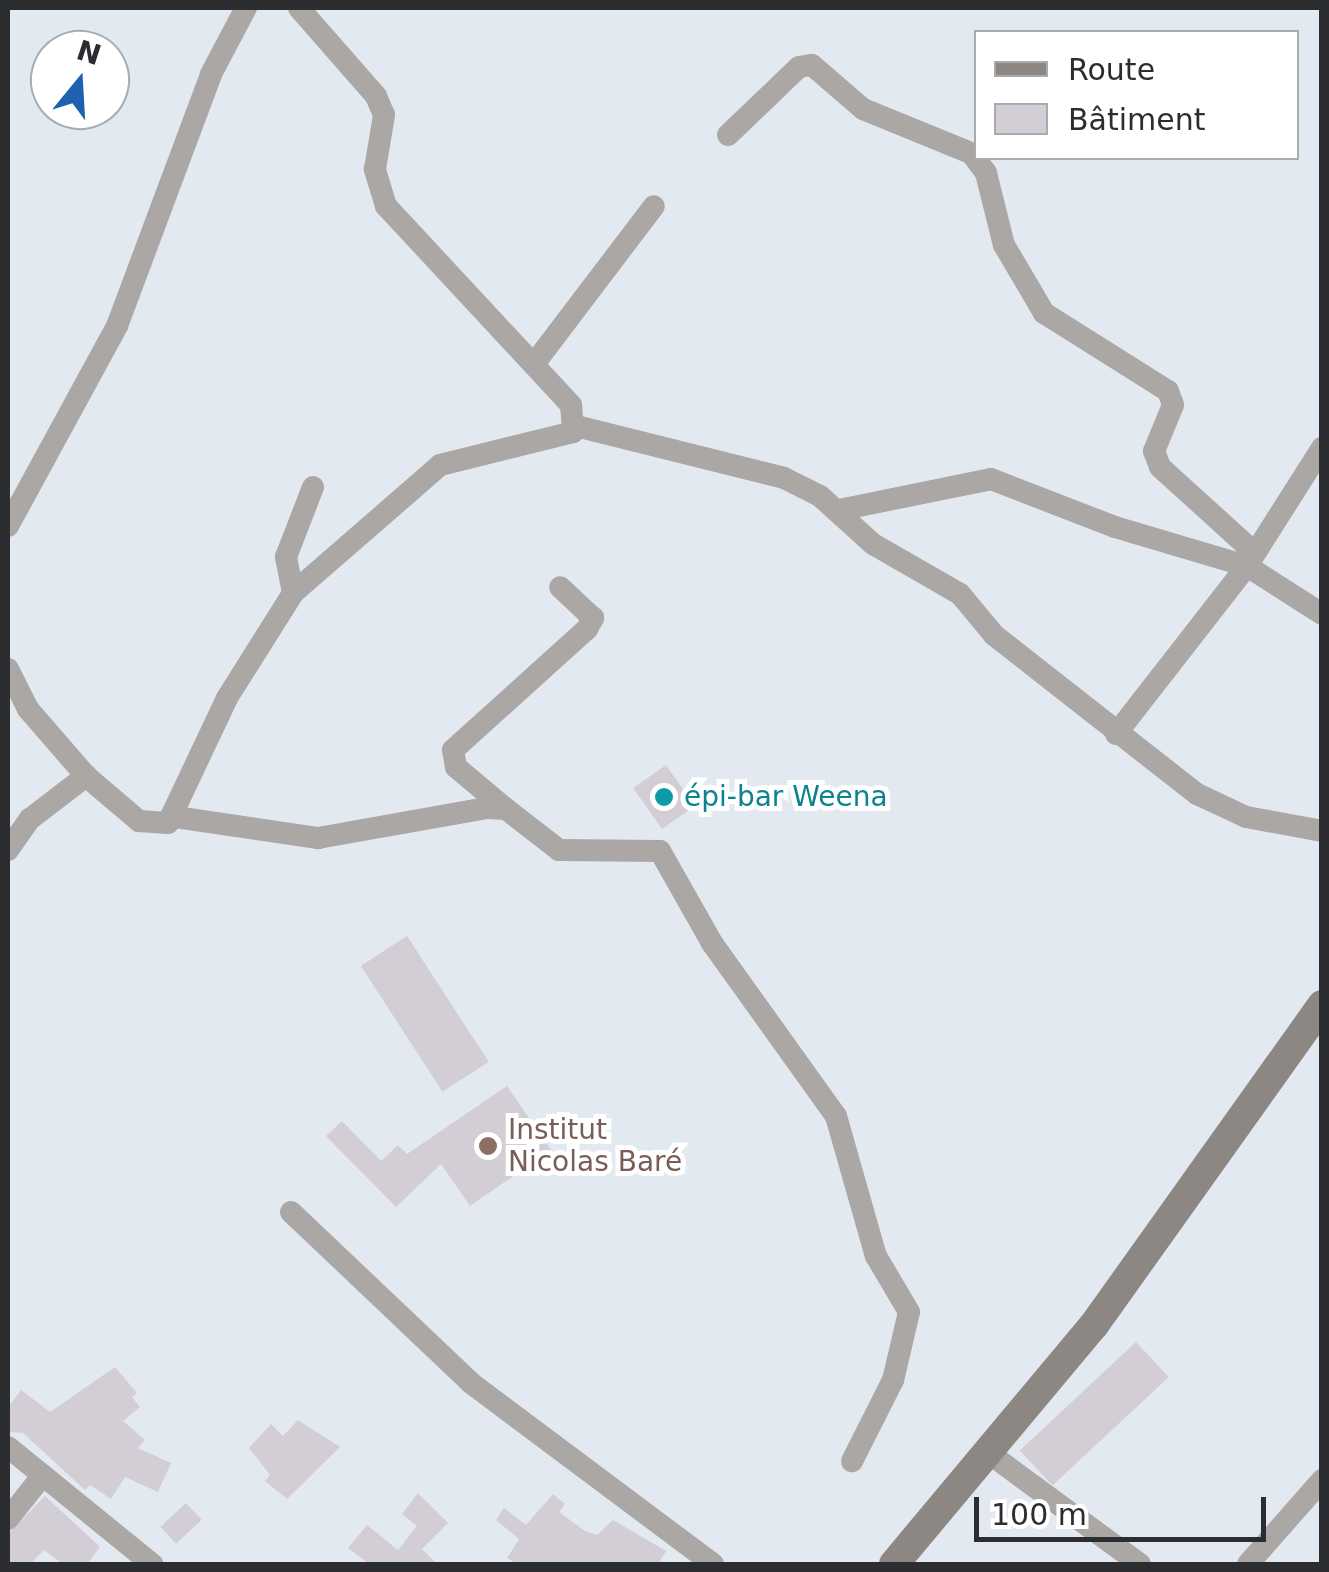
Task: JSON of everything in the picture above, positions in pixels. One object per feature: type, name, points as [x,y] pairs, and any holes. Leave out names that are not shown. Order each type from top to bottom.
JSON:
[{"type":"main road","points":[[894,1564],[1094,1325],[1322,1004]]},
{"type":"street","points":[[8,526],[118,326],[211,74],[246,8]]},
{"type":"street","points":[[299,8],[376,96],[384,115],[376,169],[386,206],[570,405],[576,426]]},
{"type":"street","points":[[728,135],[800,67],[812,65],[863,109],[974,159]]},
{"type":"street","points":[[975,160],[986,173],[1004,245],[1044,313],[1168,391],[1173,405],[1154,451],[1160,467],[1251,560],[1322,614]]},
{"type":"street","points":[[534,364],[654,206]]},
{"type":"street","points":[[576,426],[784,478],[839,510],[874,544],[960,594],[994,634],[1116,734],[1223,810],[1322,831]]},
{"type":"street","points":[[8,669],[28,709],[86,776],[138,821],[158,827],[175,817],[227,698],[293,593],[440,466],[568,436],[576,426]]},
{"type":"street","points":[[1116,734],[1251,560],[1322,448]]},
{"type":"street","points":[[839,510],[906,502],[991,479],[1115,528],[1251,560]]},
{"type":"street","points":[[293,593],[286,558],[313,488]]},
{"type":"street","points":[[560,587],[593,618],[587,629],[452,750],[456,766],[559,850],[660,851],[712,944],[836,1116],[876,1256],[909,1312],[898,1366],[852,1461]]},
{"type":"street","points":[[8,850],[30,819],[86,776]]},
{"type":"street","points":[[175,817],[318,838],[506,810]]},
{"type":"street","points":[[292,1212],[471,1383],[713,1564]]},
{"type":"street","points":[[8,1446],[152,1564]]},
{"type":"street","points":[[986,1451],[1132,1562]]},
{"type":"street","points":[[8,1519],[43,1476]]},
{"type":"street","points":[[1248,1564],[1322,1480]]},
{"type":"building","name":"épi-bar Weena","points":[[666,765],[695,806],[662,829],[633,788]]},
{"type":"building","points":[[407,936],[489,1062],[443,1092],[361,966]]},
{"type":"building","name":"Institut Nicolas Baré","points":[[507,1086],[551,1150],[470,1206],[441,1164],[396,1207],[326,1136],[342,1121],[381,1161],[398,1145],[407,1154]]},
{"type":"building","points":[[1136,1342],[1169,1377],[1052,1486],[1020,1450]]},
{"type":"building","points":[[115,1367],[137,1393],[132,1397],[140,1407],[123,1421],[145,1440],[138,1448],[171,1463],[158,1492],[125,1477],[111,1499],[90,1485],[85,1490],[23,1433],[8,1432],[8,1408],[21,1390],[50,1412]]},
{"type":"building","points":[[298,1420],[340,1447],[287,1499],[265,1481],[270,1475],[249,1448],[271,1424],[283,1436]]},
{"type":"building","points":[[418,1493],[448,1523],[422,1549],[437,1564],[369,1564],[348,1548],[367,1525],[398,1550],[417,1526],[402,1514]]},
{"type":"building","points":[[553,1494],[565,1504],[559,1512],[585,1531],[597,1535],[613,1520],[666,1551],[658,1564],[517,1564],[507,1558],[519,1539],[496,1520],[504,1508],[526,1525]]},
{"type":"building","points":[[45,1496],[100,1547],[87,1564],[63,1564],[44,1550],[30,1564],[8,1564],[8,1534]]},
{"type":"building","points":[[186,1503],[202,1520],[176,1544],[160,1527]]},
{"type":"place","name":"épi-bar Weena","points":[[664,797]]},
{"type":"place","name":"Institut Nicolas Baré","points":[[488,1146]]}]
